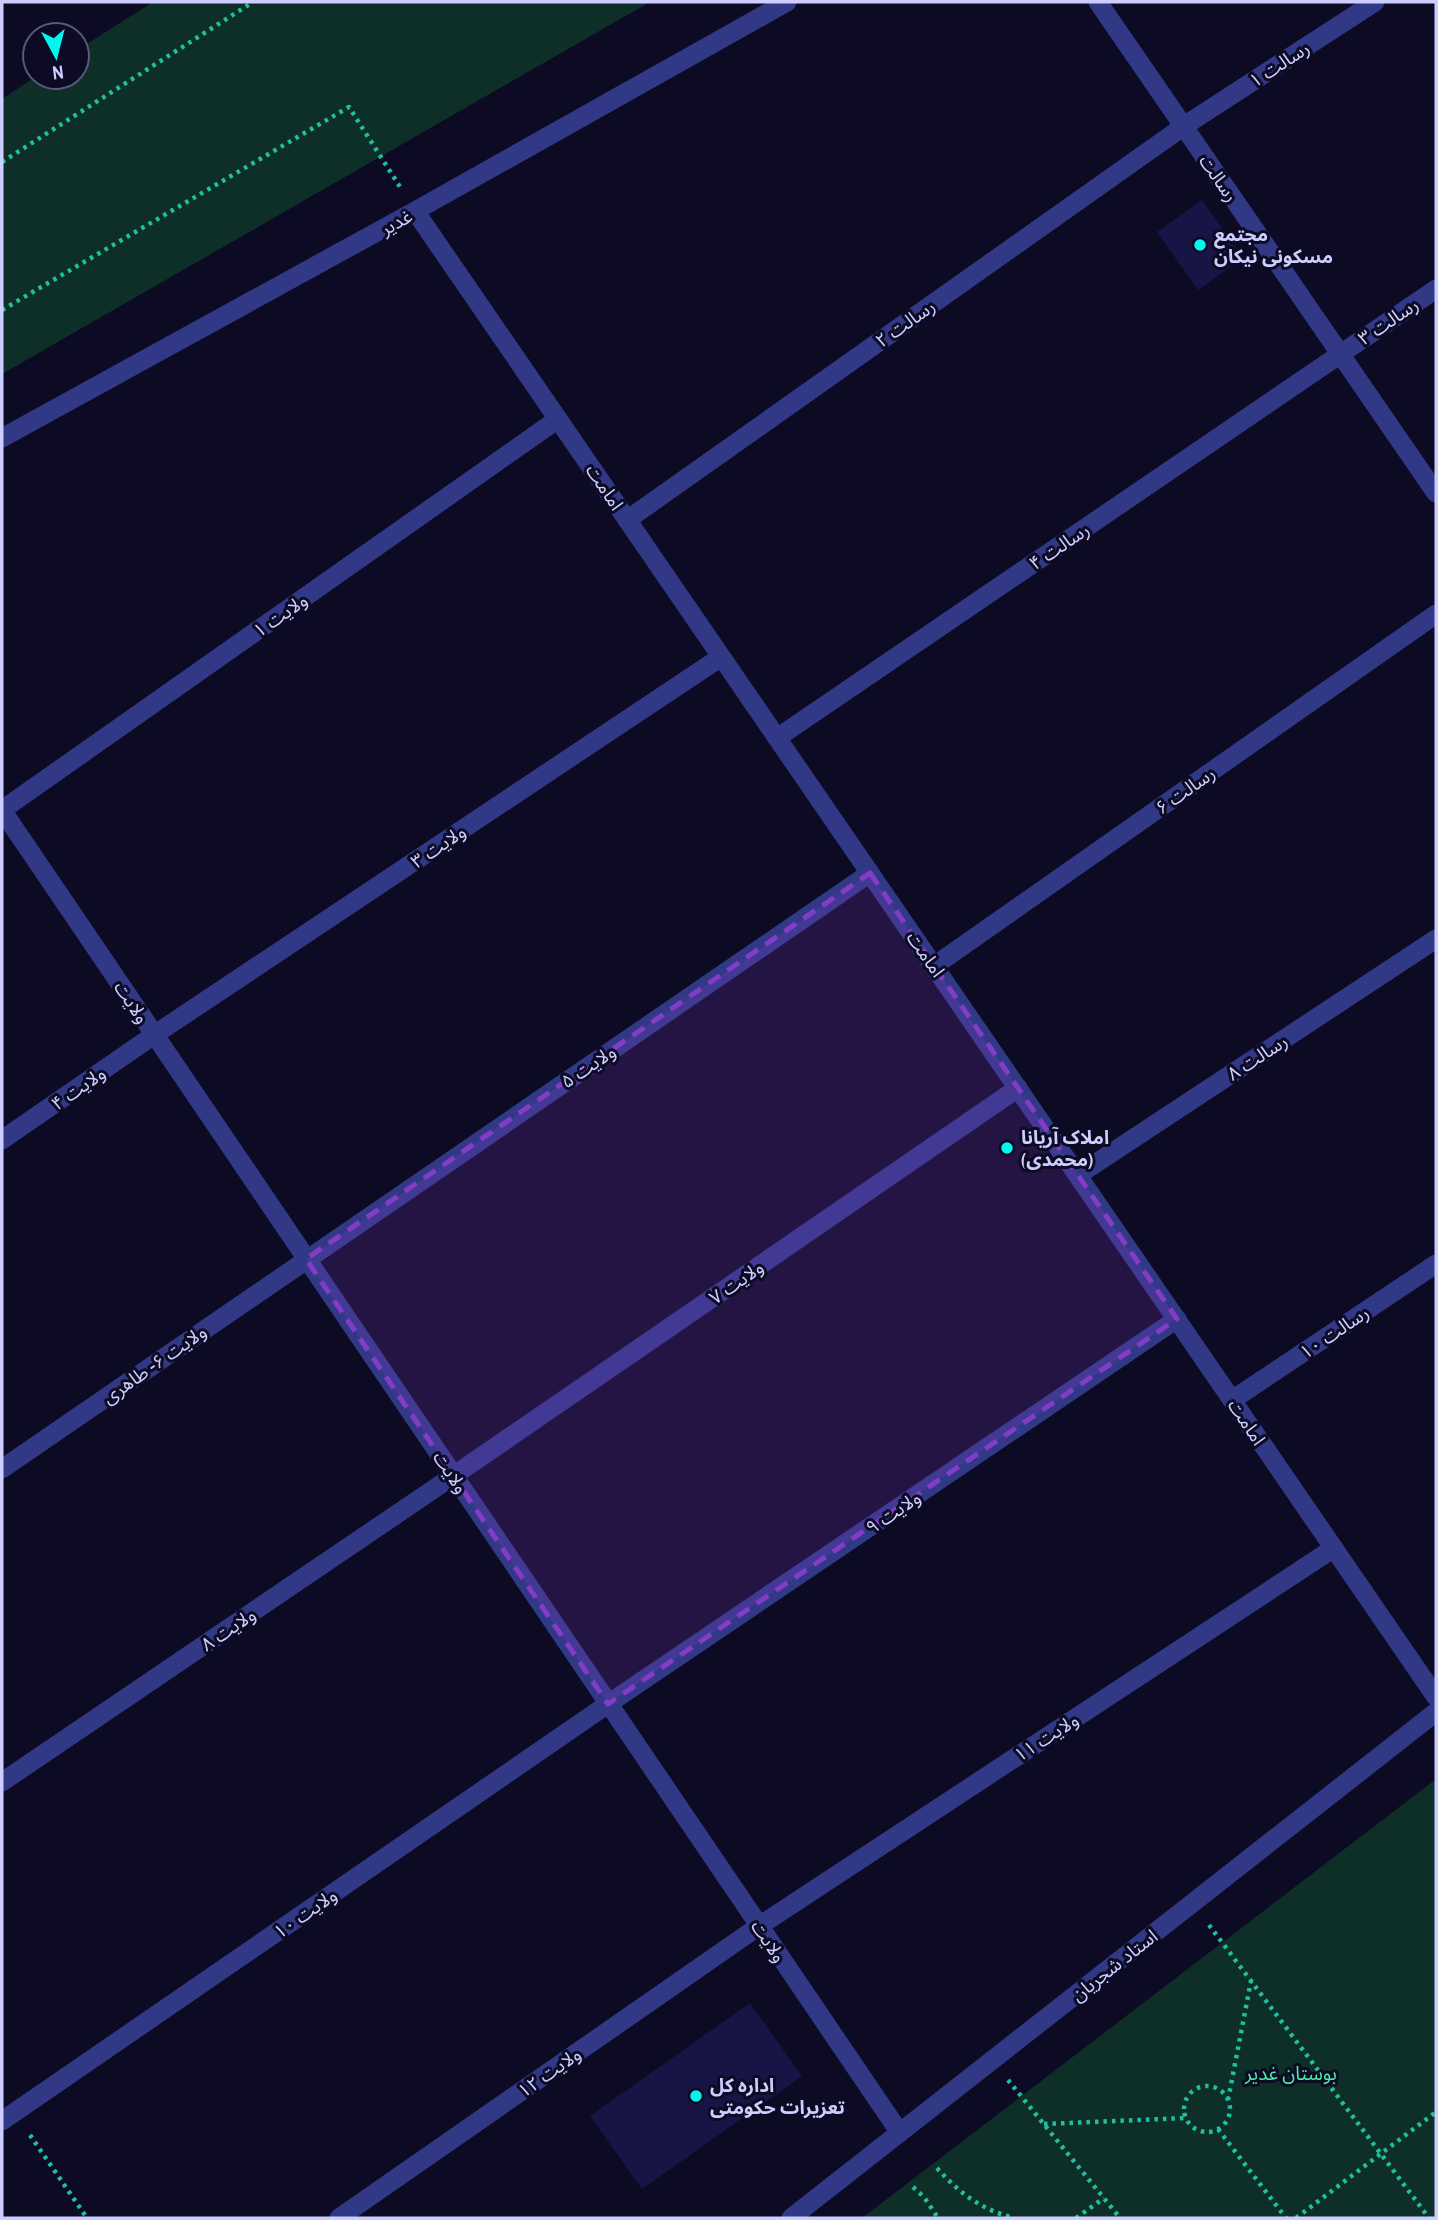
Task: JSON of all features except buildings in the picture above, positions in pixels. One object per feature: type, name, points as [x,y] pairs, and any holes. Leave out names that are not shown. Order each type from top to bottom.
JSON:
[{"type":"street","name":"غدیر","points":[[2,438],[787,2]]},
{"type":"street","name":"رسالت","points":[[1098,2],[1436,493]]},
{"type":"street","name":"رسالت ۱","points":[[1184,127],[1375,2]]},
{"type":"street","name":"رسالت ۲","points":[[627,520],[1184,127]]},
{"type":"street","name":"امامت","points":[[415,211],[1436,1697]]},
{"type":"street","name":"رسالت ۳","points":[[1340,353],[1436,289]]},
{"type":"street","name":"رسالت ۴","points":[[777,738],[1340,353]]},
{"type":"street","name":"ولایت ۱","points":[[2,810],[558,419]]},
{"type":"street","name":"رسالت ۶","points":[[934,966],[1436,614]]},
{"type":"street","name":"ولایت ۳","points":[[154,1035],[721,657]]},
{"type":"street","name":"ولایت","points":[[2,810],[900,2133]]},
{"type":"street","name":"ولایت ۵","points":[[306,1259],[870,873]]},
{"type":"street","name":"رسالت ۸","points":[[1078,1175],[1436,939]]},
{"type":"street","name":"ولایت ۴","points":[[2,1140],[154,1035]]},
{"type":"street","name":"ولایت ۷","points":[[453,1476],[1018,1088]]},
{"type":"street","name":"ولایت ۶- طاهری","points":[[2,1469],[306,1259]]},
{"type":"street","name":"رسالت ۱۰","points":[[1232,1399],[1436,1264]]},
{"type":"street","name":"ولایت ۹","points":[[608,1704],[1177,1319]]},
{"type":"street","name":"ولایت ۸","points":[[2,1782],[453,1476]]},
{"type":"street","name":"ولایت ۱۱","points":[[759,1926],[1334,1548]]},
{"type":"street","name":"ولایت ۱۰","points":[[8,2117],[608,1704]]},
{"type":"street","name":"استاد شجریان","points":[[792,2218],[1436,1713]]},
{"type":"street","name":"ولایت ۱۲","points":[[339,2218],[759,1926]]},
{"type":"path","points":[[2,162],[253,2]]},
{"type":"path","points":[[2,310],[349,107],[404,194]]},
{"type":"path","points":[[1193,1903],[1429,2218]]},
{"type":"path","points":[[1228,2100],[1222,2091],[1203,2087],[1187,2098],[1184,2108],[1186,2118],[1191,2126],[1209,2132],[1218,2129],[1229,2117],[1228,2100],[1251,1980]]},
{"type":"path","points":[[993,2060],[1120,2218]]},
{"type":"path","points":[[1296,2218],[1436,2112]]},
{"type":"path","points":[[8,2117],[87,2218]]},
{"type":"path","points":[[1044,2124],[1186,2118]]},
{"type":"path","points":[[1218,2129],[1286,2218]]},
{"type":"path","points":[[937,2168],[963,2195],[981,2206],[1014,2218]]},
{"type":"path","points":[[913,2187],[938,2218]]},
{"type":"path","points":[[1076,2218],[1104,2198]]},
{"type":"highlighted area","points":[[870,873],[1177,1319],[608,1704],[306,1259]]},
{"type":"green space","points":[[153,2],[650,2],[2,374],[2,99],[21,86],[21,91],[91,91],[91,41]]},
{"type":"green space","name":"بوستان غدیر","points":[[1436,1779],[1436,2218],[862,2218]]},
{"type":"place","name":"مجتمع مسکونی نیکان","points":[[1200,245]]},
{"type":"place","name":"املاک آریانا (محمدی)","points":[[1007,1148]]},
{"type":"place","name":"اداره کل تعزیرات حکومتی","points":[[696,2096]]}]
